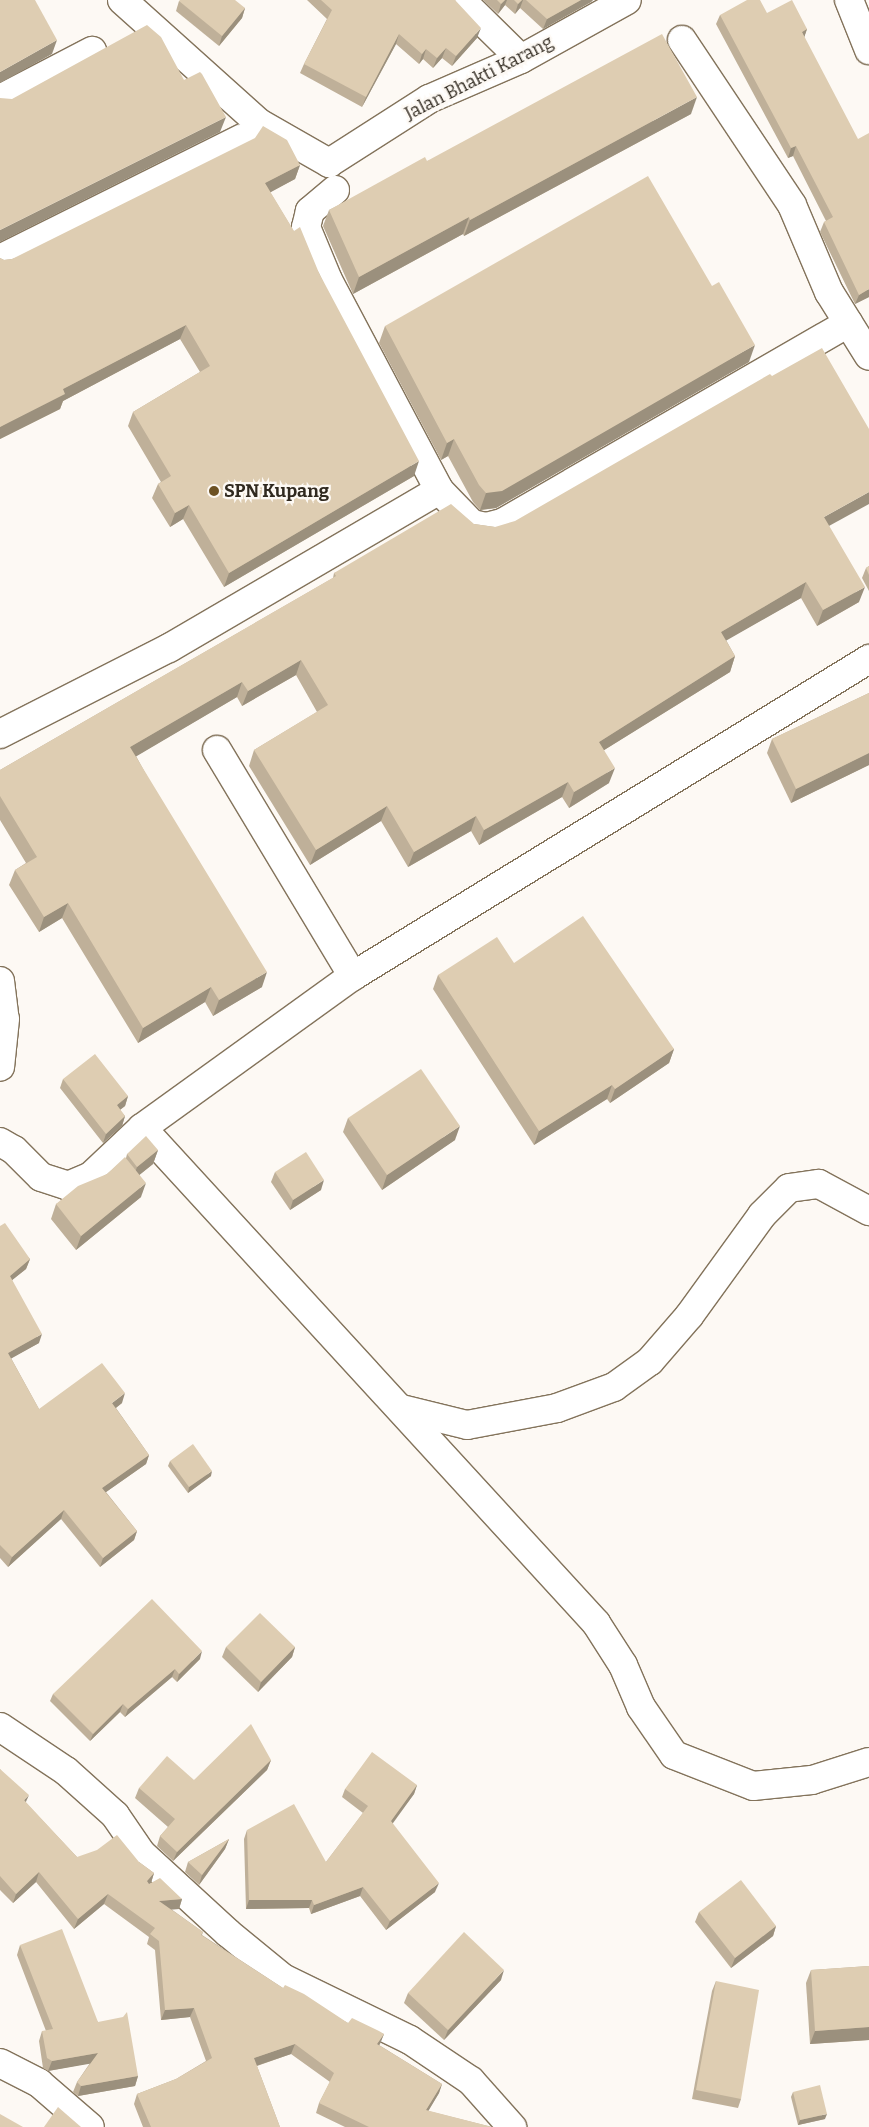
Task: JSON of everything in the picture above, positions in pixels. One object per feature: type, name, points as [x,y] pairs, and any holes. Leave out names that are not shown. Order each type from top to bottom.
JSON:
[{"type":"street","name":"Jalan Bhakti Karang","points":[[122,0],[259,123],[329,163],[429,99],[521,59],[627,0]]},
{"type":"street","points":[[461,0],[521,59]]},
{"type":"street","points":[[849,0],[869,50]]},
{"type":"street","points":[[682,40],[792,205],[829,292],[869,356]]},
{"type":"street","points":[[0,99],[92,51]]},
{"type":"street","points":[[0,260],[243,138]]},
{"type":"street","points":[[335,190],[310,211],[306,227],[328,280],[439,490],[472,524],[486,527],[502,523],[848,323]]},
{"type":"street","points":[[0,734],[169,648],[439,490]]},
{"type":"street","points":[[0,1142],[14,1150],[41,1177],[68,1186],[91,1176],[142,1128],[354,976],[869,659]]},
{"type":"street","points":[[217,750],[354,976]]},
{"type":"street","points":[[0,981],[5,1019],[0,1067]]},
{"type":"street","points":[[142,1128],[596,1623],[623,1665],[641,1707],[674,1755],[753,1786],[812,1780],[869,1762]]},
{"type":"street","points":[[402,1410],[467,1425],[557,1408],[614,1387],[650,1361],[689,1316],[762,1215],[789,1188],[819,1184],[869,1211]]},
{"type":"street","points":[[0,1727],[66,1771],[115,1815],[141,1853],[228,1933],[283,1978],[410,2040],[472,2081],[512,2127]]},
{"type":"street","points":[[0,2063],[39,2083],[90,2127]]},
{"type":"building","points":[[0,0],[35,0],[57,40],[0,72]]},
{"type":"building","points":[[180,0],[235,0],[245,8],[222,36]]},
{"type":"building","points":[[321,0],[455,0],[481,28],[456,56],[446,48],[437,58],[426,49],[422,54],[399,34],[366,97],[304,64],[332,10]]},
{"type":"building","points":[[497,0],[505,0],[501,4]]},
{"type":"building","points":[[514,0],[522,0],[518,4]]},
{"type":"building","points":[[526,0],[581,0],[547,19]]},
{"type":"building","points":[[747,0],[760,0],[767,13],[792,0],[807,29],[802,32],[858,139],[869,133],[869,289],[859,295],[824,222],[833,217],[796,146],[791,148],[720,15]]},
{"type":"building","points":[[147,25],[161,37],[184,80],[200,72],[202,74],[226,117],[0,230],[0,98],[12,99]]},
{"type":"building","points":[[662,34],[697,97],[470,220],[469,217],[359,277],[329,210],[425,157],[427,161]]},
{"type":"building","points":[[263,126],[287,140],[300,165],[265,183],[294,231],[300,227],[319,273],[419,461],[229,573],[189,505],[175,513],[158,484],[171,476],[133,412],[210,366],[186,325],[63,389],[65,394],[0,427],[0,258],[4,260],[12,259],[255,138]]},
{"type":"building","points":[[648,176],[712,286],[719,282],[755,345],[502,491],[486,493],[479,485],[454,439],[447,443],[385,326]]},
{"type":"building","points":[[822,348],[869,429],[869,492],[824,517],[865,587],[823,610],[806,582],[721,632],[735,656],[599,742],[615,768],[574,792],[568,782],[484,830],[476,816],[414,852],[387,806],[316,850],[254,750],[328,705],[301,660],[248,691],[242,682],[130,747],[267,972],[219,1000],[211,987],[143,1028],[68,903],[44,917],[15,870],[37,857],[0,796],[0,770],[336,576],[334,573],[451,504],[474,524],[495,527],[515,521],[770,374],[772,376]]},
{"type":"building","points":[[869,693],[869,753],[796,789],[772,739]]},
{"type":"building","points":[[583,916],[674,1049],[615,1089],[612,1085],[539,1131],[438,975],[497,937],[514,963]]},
{"type":"building","points":[[95,1054],[128,1096],[117,1105],[125,1116],[106,1134],[63,1079]]},
{"type":"building","points":[[421,1069],[460,1126],[387,1175],[348,1118]]},
{"type":"building","points":[[146,1136],[158,1150],[137,1167],[127,1154]]},
{"type":"building","points":[[306,1152],[324,1180],[293,1200],[275,1172]]},
{"type":"building","points":[[125,1157],[146,1183],[81,1236],[56,1204],[78,1186],[107,1174]]},
{"type":"building","points":[[5,1223],[30,1259],[10,1276],[42,1334],[8,1353],[39,1409],[102,1363],[125,1393],[112,1403],[149,1455],[102,1488],[137,1531],[103,1558],[64,1510],[12,1557],[0,1545],[0,1226]]},
{"type":"building","points":[[193,1444],[212,1471],[189,1487],[170,1461]]},
{"type":"building","points":[[152,1599],[202,1651],[179,1674],[175,1669],[128,1709],[123,1704],[93,1734],[53,1694]]},
{"type":"building","points":[[260,1613],[295,1647],[261,1682],[226,1647]]},
{"type":"building","points":[[251,1724],[271,1760],[177,1852],[160,1836],[175,1819],[139,1788],[167,1756],[194,1780]]},
{"type":"building","points":[[372,1752],[417,1785],[391,1821],[439,1883],[390,1921],[363,1887],[314,1905],[312,1900],[249,1900],[247,1830],[294,1804],[326,1862],[368,1806],[345,1789]]},
{"type":"building","points":[[0,1769],[29,1795],[24,1800],[77,1857],[97,1850],[117,1835],[139,1862],[154,1873],[147,1881],[149,1884],[160,1878],[182,1899],[159,1901],[203,1932],[201,1935],[283,1988],[285,1985],[304,1994],[348,2023],[352,2018],[384,2034],[377,2044],[442,2084],[426,2110],[492,2127],[369,2127],[319,2103],[334,2073],[295,2044],[254,2058],[280,2127],[151,2127],[137,2094],[176,2079],[212,2058],[194,2008],[165,2010],[159,1941],[150,1934],[155,1928],[108,1894],[78,1919],[39,1872],[16,1894],[0,1876]]},
{"type":"building","points":[[229,1839],[202,1875],[188,1862]]},
{"type":"building","points":[[741,1880],[776,1926],[735,1958],[699,1912]]},
{"type":"building","points":[[62,1929],[98,2022],[123,2017],[127,2012],[138,2076],[81,2086],[77,2082],[98,2053],[52,2061],[47,2058],[42,2031],[53,2029],[20,1945]]},
{"type":"building","points":[[464,1932],[504,1970],[448,2030],[408,1993]]},
{"type":"building","points":[[869,1966],[869,2027],[815,2031],[811,1970]]},
{"type":"building","points":[[716,1981],[759,1990],[741,2099],[696,2090]]},
{"type":"building","points":[[820,2085],[827,2114],[800,2120],[793,2092]]},
{"type":"building","points":[[58,2107],[81,2127],[44,2127]]},
{"type":"building","points":[[0,2114],[23,2127],[0,2127]]},
{"type":"place","name":"SPN Kupang","points":[[214,491]]}]
